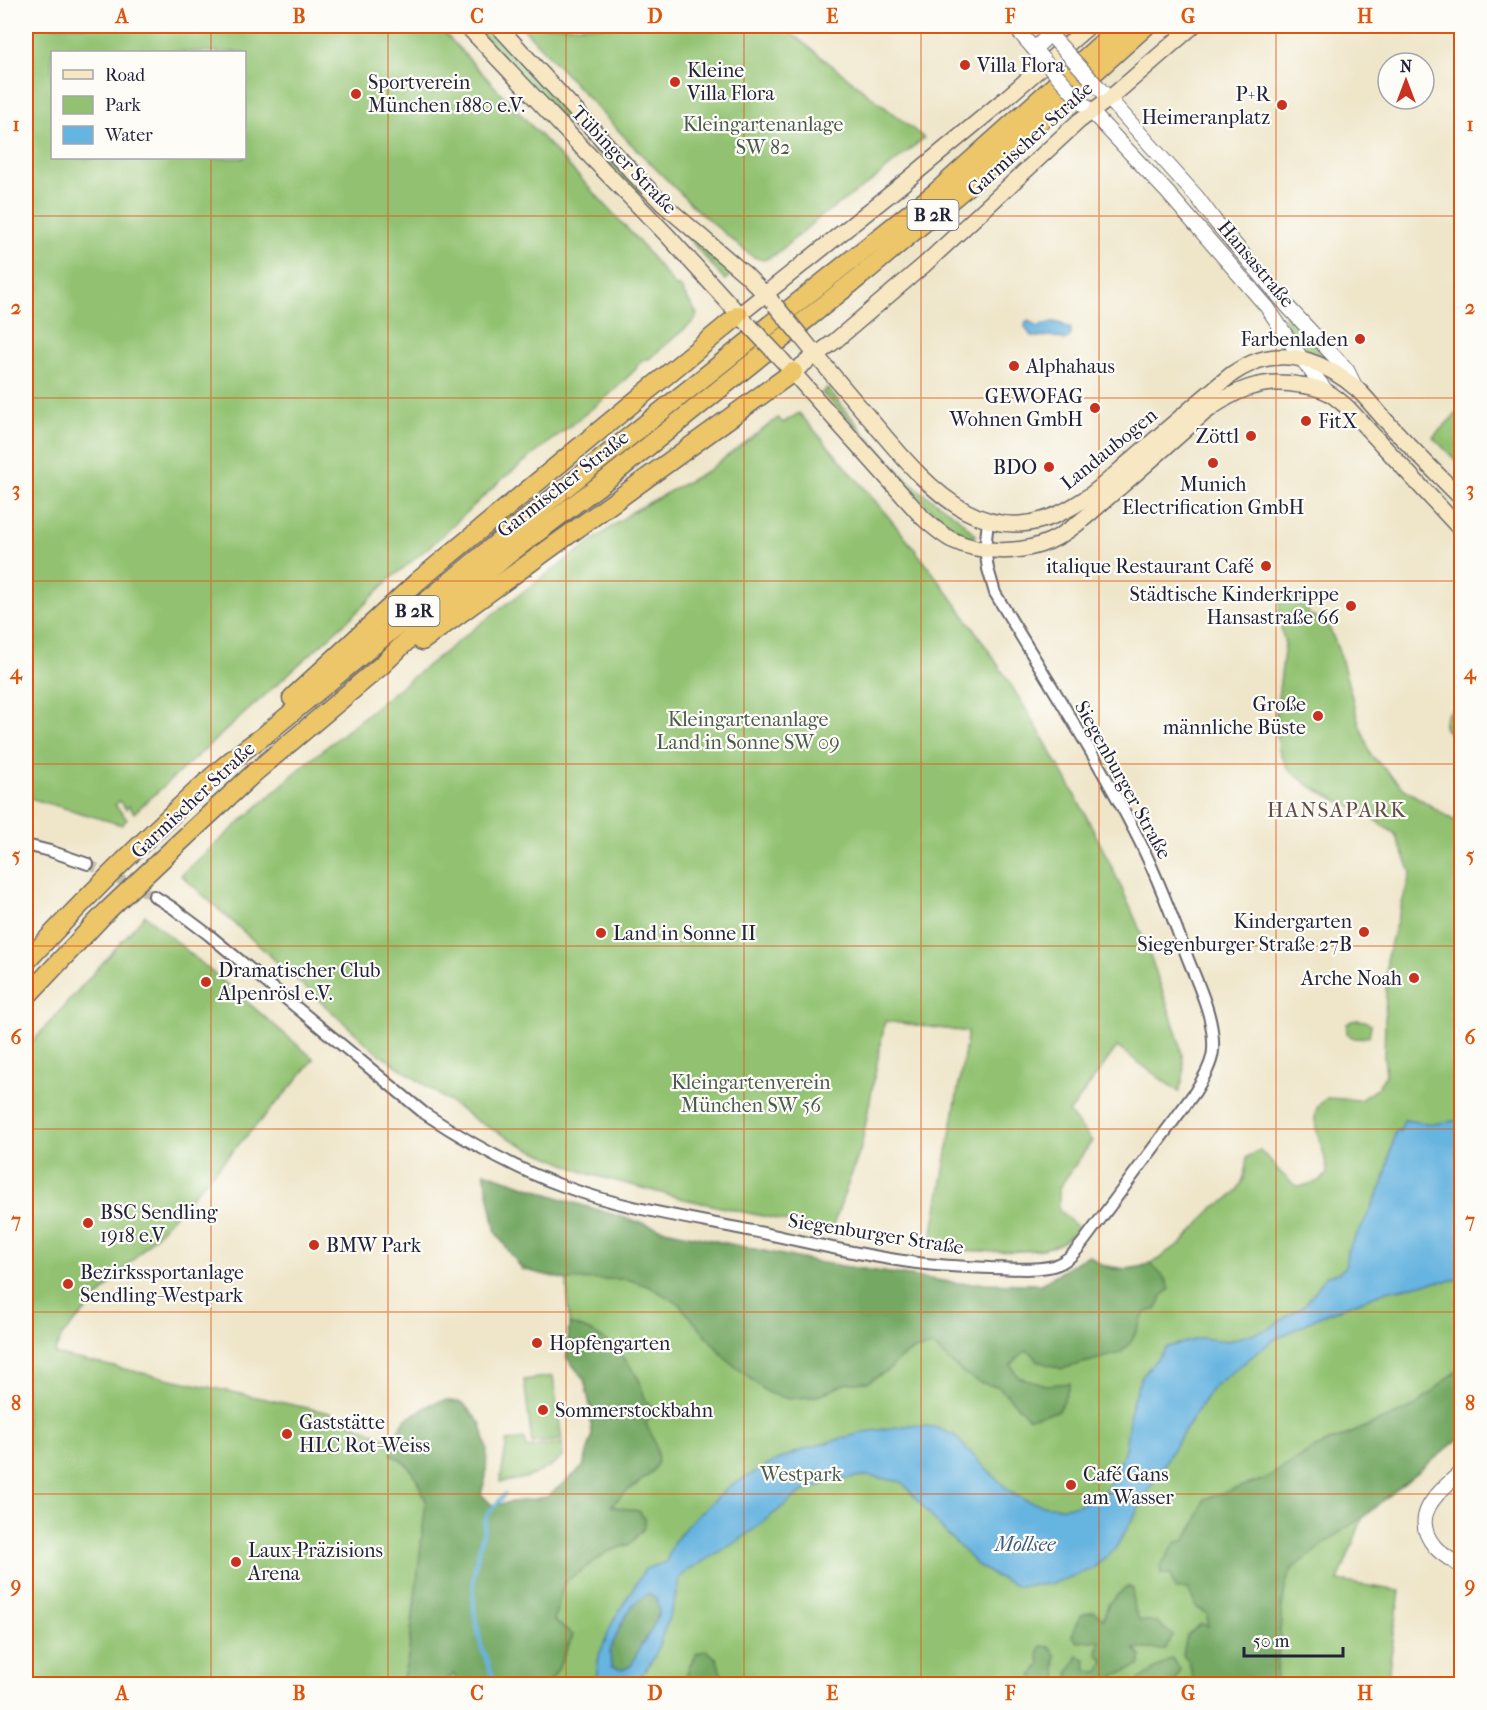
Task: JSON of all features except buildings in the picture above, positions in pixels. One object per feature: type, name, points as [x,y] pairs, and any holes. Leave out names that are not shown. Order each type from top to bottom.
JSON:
[{"type":"highway","name":"Garmischer Straße","points":[[26,962],[79,904],[132,852],[237,755],[261,738],[520,524],[935,193],[1122,26]]},
{"type":"highway","name":"Garmischer Straße","points":[[26,997],[108,910],[181,841],[254,773],[382,665],[415,633],[510,553],[600,485],[887,254],[977,178],[1146,26]]},
{"type":"highway","points":[[237,755],[255,731],[418,581],[744,320]]},
{"type":"highway","points":[[382,665],[419,643],[483,598],[558,541],[794,372]]},
{"type":"main road","name":"Tübinger Straße","points":[[467,26],[667,235],[744,320]]},
{"type":"main road","name":"Tübinger Straße","points":[[498,26],[641,182],[770,299]]},
{"type":"main road","points":[[744,320],[1089,26]]},
{"type":"main road","name":"Garmischer Straße","points":[[794,372],[924,265],[1079,121],[1087,108],[1193,26]]},
{"type":"main road","name":"Landaubogen","points":[[770,299],[903,457],[943,497],[965,512],[988,521],[1013,525],[1047,519],[1065,511],[1093,493],[1232,374],[1252,363],[1279,356],[1313,361],[1357,390]]},
{"type":"main road","name":"Landaubogen","points":[[744,320],[794,372],[923,518],[952,540],[985,549],[1014,550],[1052,540],[1077,524],[1222,399],[1244,389],[1274,383],[1310,386],[1327,392]]},
{"type":"main road","name":"Hansastraße","points":[[1357,390],[1461,499]]},
{"type":"main road","name":"Hansastraße","points":[[1327,392],[1349,409],[1461,531]]},
{"type":"street","name":"Hansastraße","points":[[1014,26],[1087,108],[1167,192],[1267,307],[1327,392]]},
{"type":"street","name":"Hansastraße","points":[[1051,31],[1197,197],[1293,312],[1347,370],[1357,390]]},
{"type":"street","points":[[1036,52],[1051,31]]},
{"type":"street","name":"Siegenburger Straße","points":[[154,896],[209,934],[424,1113],[455,1134],[546,1179],[613,1202],[858,1253],[917,1263],[1021,1269],[1052,1266],[1059,1263],[1074,1253],[1084,1241],[1195,1092],[1208,1068],[1212,1054],[1212,1038],[1203,998],[1142,847],[1091,753],[995,593],[985,549],[988,521]]},
{"type":"street","points":[[26,845],[88,864]]},
{"type":"street","points":[[1461,1471],[1429,1503],[1424,1530],[1436,1548],[1461,1567]]},
{"type":"green space","points":[[26,26],[438,26],[635,237],[676,287],[680,287],[697,314],[695,320],[649,359],[641,362],[608,396],[500,481],[134,813],[129,806],[126,809],[119,801],[115,805],[127,819],[122,825],[26,797]]},
{"type":"green space","points":[[473,26],[489,26],[597,143],[734,272],[725,280],[674,222],[659,213],[514,71]]},
{"type":"green space","name":"Kleingartenanlage SW 82","points":[[521,26],[782,26],[924,138],[872,181],[821,216],[776,254],[764,260],[753,257],[698,211],[630,143]]},
{"type":"green space","points":[[1287,313],[1322,353],[1319,356],[1303,351],[1283,318]]},
{"type":"green space","points":[[827,388],[904,477],[956,516],[976,535],[973,539],[953,528],[935,514],[822,393]]},
{"type":"green space","points":[[1461,409],[1461,466],[1433,437]]},
{"type":"green space","name":"Kleingartenanlage Land in Sonne SW 09","points":[[799,413],[878,504],[928,567],[976,632],[1021,700],[1073,791],[1116,875],[1145,941],[1175,1028],[1184,1070],[1179,1092],[1117,1047],[1069,1113],[1092,1141],[1059,1188],[1059,1210],[1078,1228],[1063,1242],[1050,1247],[997,1252],[930,1249],[968,1032],[885,1021],[861,1148],[831,1231],[684,1199],[586,1173],[526,1147],[477,1121],[374,1050],[181,875],[303,766],[493,614],[632,512],[707,471],[778,418],[783,423]]},
{"type":"green space","name":"Westpark","points":[[1281,597],[1309,598],[1308,615],[1329,627],[1340,654],[1359,723],[1371,755],[1403,788],[1461,823],[1461,1437],[1363,1517],[1338,1581],[1400,1591],[1387,1684],[26,1684],[26,1049],[145,915],[314,1059],[292,1086],[62,1336],[54,1354],[331,1413],[391,1441],[392,1455],[410,1469],[426,1501],[492,1505],[547,1497],[583,1467],[592,1437],[590,1405],[584,1379],[567,1358],[569,1324],[567,1280],[522,1269],[496,1233],[484,1172],[574,1203],[669,1231],[815,1262],[956,1283],[1041,1284],[1089,1255],[1101,1265],[1127,1269],[1139,1268],[1160,1259],[1168,1251],[1181,1244],[1214,1207],[1227,1200],[1238,1190],[1244,1177],[1247,1157],[1260,1150],[1296,1186],[1313,1183],[1327,1174],[1325,1157],[1315,1123],[1318,1107],[1327,1098],[1360,1100],[1377,1088],[1386,1075],[1384,1056],[1387,956],[1411,872],[1395,834],[1374,819],[1310,786],[1288,769],[1279,751],[1275,720],[1285,644],[1278,616]]},
{"type":"green space","points":[[1452,710],[1461,711],[1461,734],[1450,733],[1444,727],[1447,714]]},
{"type":"green space","points":[[1358,1020],[1371,1025],[1369,1036],[1358,1038],[1347,1034],[1347,1024]]},
{"type":"green space","points":[[484,1172],[574,1203],[669,1231],[815,1262],[956,1283],[1041,1284],[1089,1255],[1101,1265],[1119,1269],[1151,1263],[1166,1280],[1170,1289],[1161,1297],[1156,1309],[1145,1313],[1131,1342],[1120,1353],[1062,1369],[1036,1361],[1033,1354],[1026,1350],[1011,1365],[1018,1377],[1046,1385],[1070,1383],[1059,1411],[1029,1418],[998,1386],[988,1385],[971,1378],[933,1346],[914,1350],[900,1358],[890,1369],[868,1382],[847,1383],[818,1396],[789,1399],[768,1393],[726,1359],[678,1303],[650,1287],[627,1279],[567,1280],[522,1269],[496,1233]]},
{"type":"green space","points":[[569,1324],[596,1334],[618,1351],[638,1378],[645,1399],[652,1407],[646,1424],[655,1442],[658,1455],[656,1465],[651,1473],[611,1506],[639,1511],[645,1519],[644,1528],[630,1544],[607,1552],[564,1583],[554,1620],[573,1635],[557,1671],[548,1684],[459,1684],[454,1674],[441,1684],[401,1684],[408,1658],[426,1501],[415,1475],[406,1463],[392,1455],[391,1441],[405,1420],[431,1404],[445,1400],[463,1403],[481,1424],[487,1450],[486,1477],[481,1494],[492,1505],[547,1497],[583,1467],[592,1437],[590,1405],[584,1379],[567,1358]]},
{"type":"green space","points":[[1461,1367],[1461,1437],[1363,1517],[1293,1568],[1287,1580],[1282,1606],[1276,1684],[1190,1684],[1193,1676],[1188,1661],[1183,1655],[1187,1635],[1201,1624],[1208,1626],[1207,1614],[1196,1607],[1188,1589],[1175,1589],[1170,1574],[1161,1574],[1160,1567],[1176,1542],[1184,1541],[1196,1522],[1204,1499],[1265,1479],[1315,1448],[1414,1407]]},
{"type":"green space","name":"Sommerstockbahn","points":[[553,1376],[562,1440],[532,1443],[524,1380]]},
{"type":"green space","points":[[525,1439],[526,1448],[562,1443],[563,1457],[534,1475],[500,1482],[507,1441]]},
{"type":"green space","points":[[1127,1586],[1133,1589],[1133,1605],[1139,1620],[1157,1622],[1173,1636],[1165,1649],[1134,1649],[1142,1657],[1139,1666],[1115,1675],[1109,1684],[1072,1684],[1068,1674],[1078,1656],[1085,1659],[1086,1670],[1099,1672],[1104,1661],[1097,1653],[1100,1640],[1078,1642],[1072,1635],[1081,1615],[1093,1611],[1104,1619],[1108,1604]]},
{"type":"green space","points":[[649,1593],[657,1599],[659,1612],[651,1631],[631,1666],[622,1670],[611,1667],[610,1651],[621,1624],[633,1605]]},
{"type":"green space","points":[[1041,1646],[1049,1647],[1055,1654],[1056,1669],[1061,1684],[1039,1684],[1032,1676],[1040,1664],[1038,1654]]},
{"type":"green space","points":[[706,1650],[717,1659],[724,1684],[685,1684],[689,1666],[696,1654]]},
{"type":"green space","points":[[1172,1658],[1180,1669],[1174,1684],[1138,1684],[1139,1680]]},
{"type":"water","points":[[1029,321],[1037,327],[1052,322],[1059,323],[1071,329],[1071,335],[1066,340],[1051,336],[1033,336],[1025,327],[1026,322]]},
{"type":"water","name":"Mollsee","points":[[1404,1120],[1432,1124],[1461,1120],[1461,1279],[1387,1291],[1321,1316],[1272,1341],[1212,1388],[1173,1449],[1115,1549],[1092,1569],[1051,1584],[1016,1586],[977,1565],[902,1482],[869,1476],[839,1479],[802,1492],[741,1539],[687,1571],[679,1579],[674,1604],[654,1658],[636,1684],[586,1684],[596,1678],[599,1655],[614,1619],[645,1569],[666,1562],[674,1542],[689,1523],[730,1486],[777,1460],[811,1447],[865,1432],[911,1425],[934,1427],[954,1435],[1013,1494],[1030,1502],[1064,1507],[1079,1505],[1099,1496],[1115,1476],[1125,1449],[1131,1406],[1141,1377],[1167,1347],[1202,1338],[1228,1341],[1268,1329],[1306,1304],[1327,1275],[1339,1273],[1344,1268],[1347,1251],[1383,1184],[1396,1130],[1400,1131]],"holes":[[[649,1593],[657,1599],[659,1613],[631,1666],[622,1670],[611,1667],[610,1651],[621,1624],[633,1605]]]},
{"type":"waterway","points":[[495,1684],[481,1645],[474,1610],[473,1577],[487,1515],[505,1494]]},
{"type":"tunnel","points":[[88,864],[154,896]]},
{"type":"place","name":"Villa Flora","points":[[965,65]]},
{"type":"place","name":"Kleine Villa Flora","points":[[675,82]]},
{"type":"place","name":"Sportverein München 1880 e.V.","points":[[356,94]]},
{"type":"place","name":"P+R Heimeranplatz","points":[[1282,105]]},
{"type":"place","name":"Farbenladen","points":[[1360,339]]},
{"type":"place","name":"Alphahaus","points":[[1014,366]]},
{"type":"place","name":"GEWOFAG Wohnen GmbH","points":[[1095,408]]},
{"type":"place","name":"FitX","points":[[1306,421]]},
{"type":"place","name":"Zöttl","points":[[1251,436]]},
{"type":"place","name":"Munich Electrification GmbH","points":[[1213,463]]},
{"type":"place","name":"BDO","points":[[1049,467]]},
{"type":"place","name":"italique Restaurant Café","points":[[1266,566]]},
{"type":"place","name":"Städtische Kinderkrippe Hansastraße 66","points":[[1351,606]]},
{"type":"place","name":"Große männliche Büste","points":[[1318,716]]},
{"type":"place","name":"Kindergarten Siegenburger Straße 27B","points":[[1364,932]]},
{"type":"place","name":"Land in Sonne II","points":[[601,933]]},
{"type":"place","name":"Arche Noah","points":[[1414,978]]},
{"type":"place","name":"Dramatischer Club Alpenrösl e.V.","points":[[206,982]]},
{"type":"place","name":"BSC Sendling 1918 e.V","points":[[88,1223]]},
{"type":"place","name":"BMW Park","points":[[314,1245]]},
{"type":"place","name":"Bezirkssportanlage Sendling-Westpark","points":[[68,1284]]},
{"type":"place","name":"Hopfengarten","points":[[537,1343]]},
{"type":"place","name":"Sommerstockbahn","points":[[543,1410]]},
{"type":"place","name":"Gaststätte HLC Rot-Weiss","points":[[287,1434]]},
{"type":"place","name":"Café Gans am Wasser","points":[[1071,1485]]},
{"type":"place","name":"Laux-Präzisions Arena","points":[[236,1562]]},
{"type":"district","name":"HANSAPARK","points":[[1337,810]]},
{"type":"park label","name":"Kleingartenverein München SW 56","points":[[751,1094]]}]
